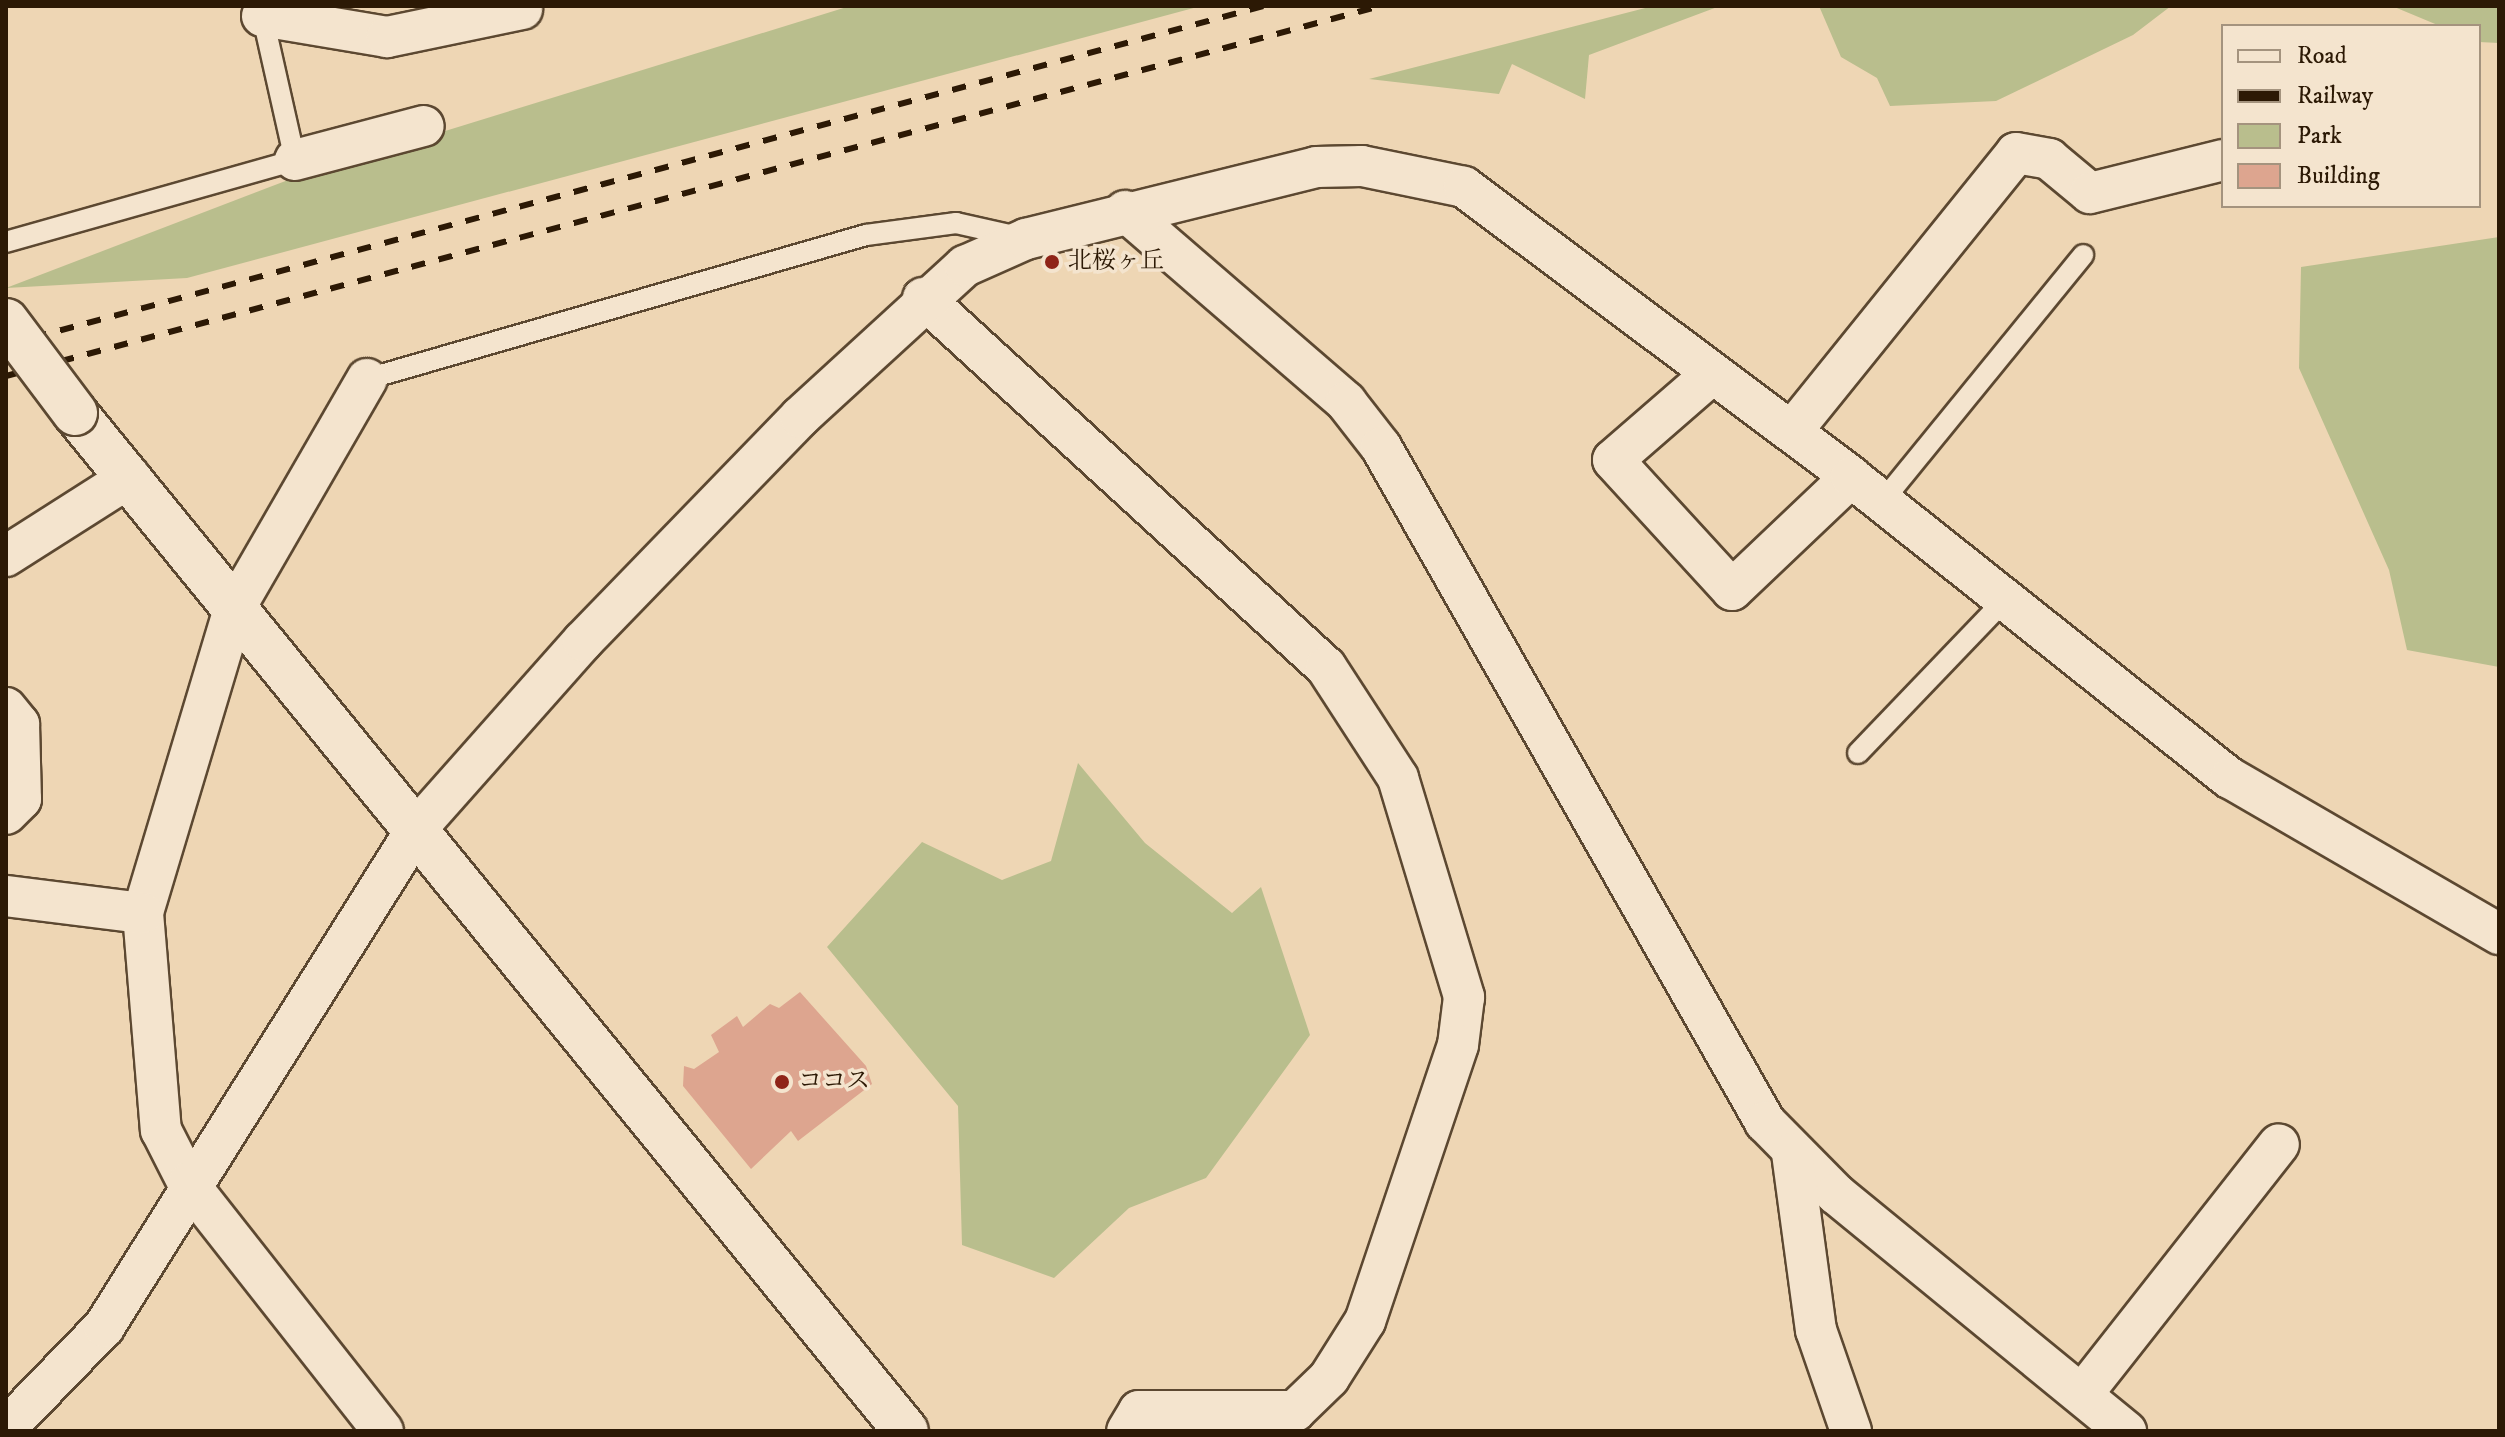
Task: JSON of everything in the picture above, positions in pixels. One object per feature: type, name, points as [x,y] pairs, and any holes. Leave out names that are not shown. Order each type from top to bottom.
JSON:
[{"type":"street","points":[[261,11],[387,37],[522,9]]},
{"type":"street","points":[[295,160],[424,126]]},
{"type":"street","points":[[1792,431],[2016,153],[2049,159],[2090,193],[2221,160]]},
{"type":"street","points":[[6,1428],[104,1327],[188,1183],[417,828],[583,641],[923,298],[965,266],[1026,239],[1125,211],[1316,167],[1362,166],[1464,187],[1792,431],[2230,778],[2499,934]]},
{"type":"street","points":[[1125,211],[1346,402],[1381,447],[1732,1069],[1792,1153],[2084,1392],[2126,1431]]},
{"type":"street","points":[[923,298],[1326,667],[1398,778],[1464,997],[1458,1045],[1365,1321],[1329,1378],[1295,1411],[1139,1411],[1127,1431]]},
{"type":"street","points":[[6,321],[75,413],[417,828],[906,1431]]},
{"type":"street","points":[[1712,374],[1613,460],[1732,590],[1866,490]]},
{"type":"street","points":[[367,379],[234,609],[143,913],[161,1130],[188,1183],[383,1431]]},
{"type":"street","points":[[6,556],[130,477]]},
{"type":"street","points":[[6,708],[19,724],[21,799],[6,814]]},
{"type":"street","points":[[6,896],[143,913]]},
{"type":"street","points":[[2084,1392],[2279,1144]]},
{"type":"street","points":[[1792,1153],[1816,1330],[1851,1431]]},
{"type":"lane","points":[[6,242],[295,160],[261,11]]},
{"type":"lane","points":[[367,379],[866,235],[956,223],[1026,239]]},
{"type":"lane","points":[[1866,490],[2038,309],[2083,255]]},
{"type":"lane","points":[[1858,753],[2004,601]]},
{"type":"green space","points":[[850,6],[1201,6],[187,278],[6,288],[296,177]]},
{"type":"green space","points":[[1653,6],[1720,6],[1589,55],[1585,99],[1512,64],[1499,94],[1369,79]]},
{"type":"green space","points":[[1819,6],[2171,6],[2133,35],[1996,101],[1890,106],[1877,78],[1841,57]]},
{"type":"green space","points":[[2392,6],[2499,6],[2499,43],[2481,42],[2481,24],[2435,24]]},
{"type":"green space","points":[[2499,237],[2499,667],[2407,650],[2389,570],[2299,368],[2301,267]]},
{"type":"green space","points":[[1078,763],[1145,843],[1232,913],[1261,887],[1310,1035],[1206,1178],[1129,1208],[1054,1278],[962,1245],[958,1106],[827,947],[922,842],[1002,880],[1051,861]]},
{"type":"building","points":[[800,992],[866,1066],[872,1084],[798,1141],[791,1131],[751,1169],[683,1086],[684,1066],[694,1069],[719,1052],[711,1035],[737,1016],[743,1027],[770,1004],[779,1008]]},
{"type":"railway","points":[[6,345],[1263,6]]},
{"type":"railway","points":[[6,376],[1380,6]]},
{"type":"place","name":"北桜ヶ丘","points":[[1052,262]]},
{"type":"place","name":"ココス","points":[[782,1082]]}]
